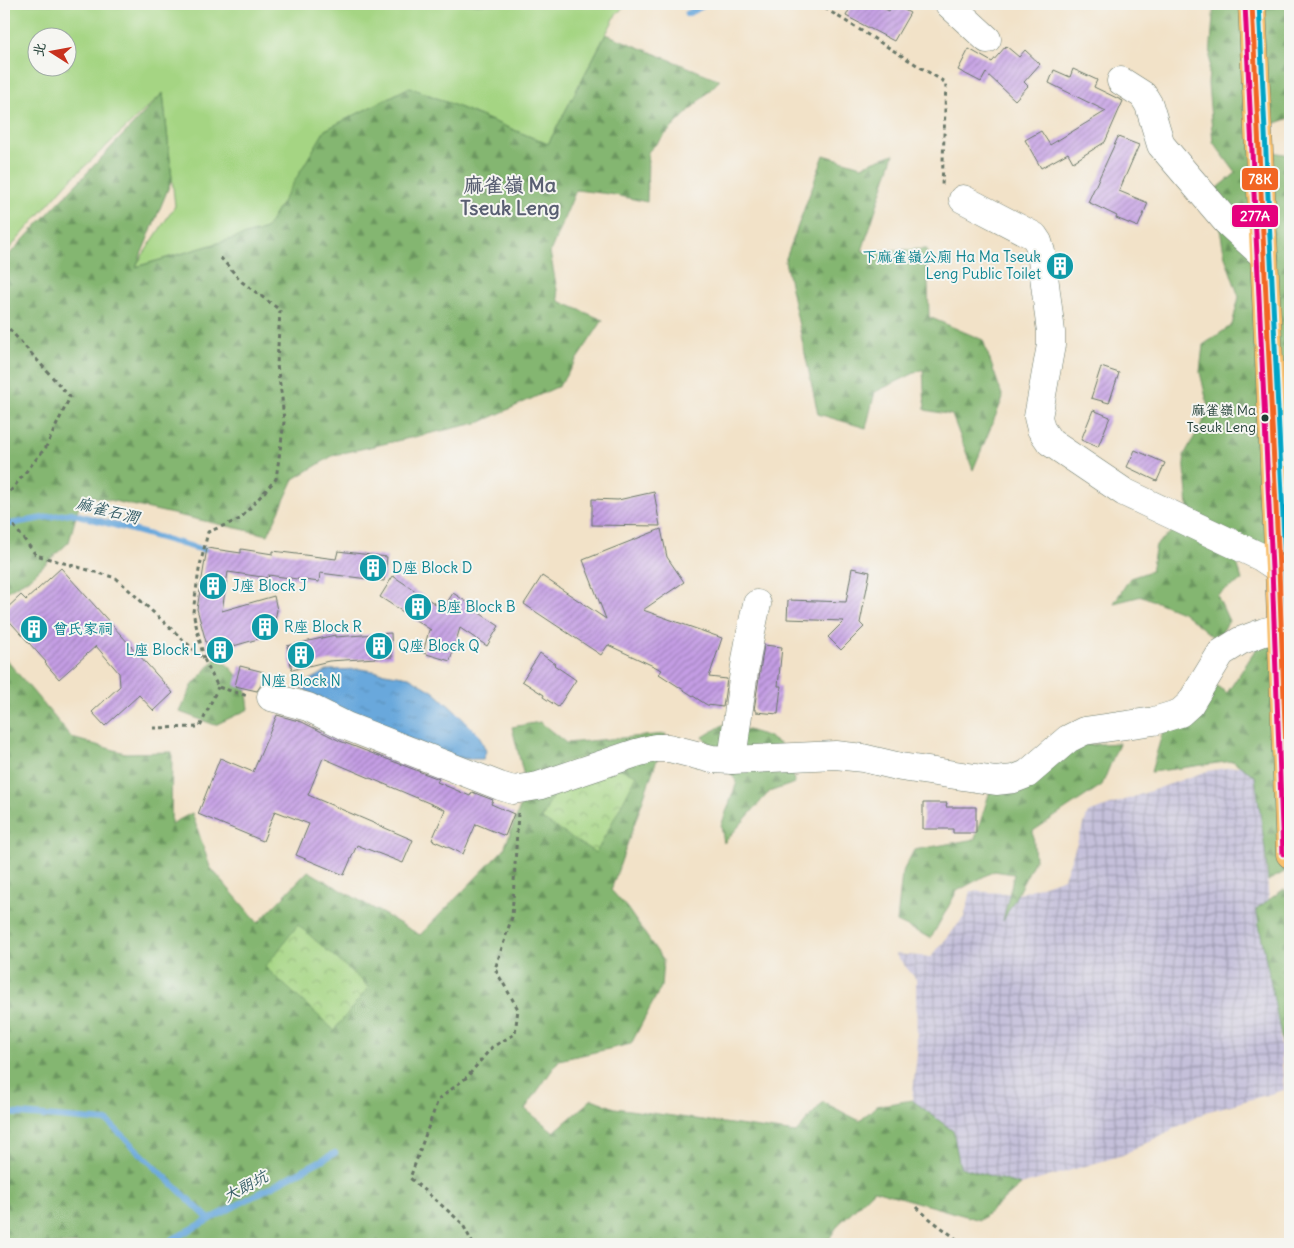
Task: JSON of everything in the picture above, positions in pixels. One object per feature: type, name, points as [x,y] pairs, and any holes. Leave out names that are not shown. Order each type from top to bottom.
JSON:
[{"type":"main road","points":[[1252,4],[1279,569],[1286,622],[1290,854]]},
{"type":"street","points":[[949,4],[987,39]]},
{"type":"street","points":[[1121,81],[1143,95],[1149,105],[1161,145],[1226,221],[1264,256]]},
{"type":"street","points":[[963,199],[1034,236],[1038,242],[1041,252],[1051,332],[1051,345],[1038,417],[1041,429],[1050,442],[1124,492],[1261,557],[1279,569]]},
{"type":"street","points":[[732,760],[750,632],[757,604]]},
{"type":"street","points":[[272,697],[308,707],[346,726],[512,790],[538,786],[655,748],[669,748],[712,759],[732,760],[836,755],[996,781],[1014,779],[1027,774],[1068,739],[1084,731],[1154,721],[1180,713],[1190,704],[1221,653],[1240,641],[1286,622]]},
{"type":"path","points":[[818,4],[946,83],[942,187],[963,199]]},
{"type":"path","points":[[220,257],[242,282],[280,310],[277,365],[284,422],[276,479],[240,518],[208,532],[199,570],[193,612],[204,660],[218,687],[247,696],[272,697]]},
{"type":"path","points":[[4,323],[70,397],[46,447],[4,499]]},
{"type":"path","points":[[4,513],[36,555],[116,578],[204,660]]},
{"type":"path","points":[[153,728],[200,727],[218,687]]},
{"type":"path","points":[[473,1244],[462,1223],[410,1178],[438,1100],[467,1077],[492,1047],[515,1034],[518,1009],[495,969],[512,917],[519,800],[512,790]]},
{"type":"path","points":[[917,1207],[962,1244]]},
{"type":"shaded area","points":[[1258,763],[1284,1090],[1206,1112],[1123,1155],[1021,1185],[964,1188],[953,1131],[912,1100],[917,1054],[916,979],[895,954],[931,957],[964,917],[971,891],[1019,894],[1064,878],[1088,813],[1207,771]]},
{"type":"green space","points":[[4,4],[629,4],[617,13],[548,144],[410,87],[325,130],[267,229],[135,267],[175,206],[163,93],[67,183],[4,255]]},
{"type":"green space","points":[[1214,4],[1290,4],[1290,118],[1260,129],[1260,150],[1290,155],[1290,591],[1188,509],[1184,455],[1209,411],[1200,372],[1203,345],[1232,325],[1239,297],[1225,257],[1213,192],[1236,173],[1213,142],[1208,84]]},
{"type":"green space","points":[[606,34],[720,80],[648,152],[647,202],[610,194],[576,190],[550,252],[559,301],[603,320],[559,386],[481,422],[334,455],[294,479],[268,535],[82,494],[69,542],[30,578],[4,593],[4,260],[163,93],[172,179],[136,267],[266,229],[325,130],[410,87],[548,144]]},
{"type":"green space","points":[[894,154],[862,251],[927,249],[929,317],[983,340],[1003,398],[973,470],[952,415],[925,410],[923,369],[875,392],[866,428],[818,414],[785,261],[824,155],[861,166]]},
{"type":"green space","points":[[1177,527],[1210,541],[1237,563],[1242,580],[1217,595],[1229,621],[1222,632],[1213,637],[1184,613],[1142,596],[1114,603],[1130,578],[1151,571],[1156,545]]},
{"type":"green space","points":[[1290,641],[1290,869],[1268,881],[1255,776],[1233,761],[1151,772],[1170,707],[1215,685],[1227,693],[1257,648]]},
{"type":"green space","points":[[4,657],[72,738],[125,753],[172,752],[171,824],[192,813],[210,867],[258,923],[308,871],[420,935],[504,849],[527,789],[512,727],[540,722],[566,743],[666,734],[611,890],[627,908],[663,960],[661,987],[631,1044],[559,1060],[525,1109],[554,1132],[592,1099],[615,1108],[796,1133],[823,1102],[860,1121],[876,1106],[912,1100],[953,1131],[960,1167],[1021,1185],[980,1220],[874,1190],[838,1225],[826,1244],[4,1244]]},
{"type":"green space","points":[[217,657],[230,667],[246,686],[249,709],[215,725],[180,712],[192,686]]},
{"type":"green space","points":[[726,723],[767,736],[781,745],[795,783],[769,792],[724,843],[721,826],[737,782],[703,737]]},
{"type":"green space","points":[[1119,743],[1102,785],[1033,831],[1035,860],[1003,921],[1014,874],[994,871],[957,891],[931,938],[897,922],[902,873],[914,850],[975,839],[989,794],[1000,768],[1082,745]]},
{"type":"green space","points":[[584,756],[637,775],[596,853],[542,819],[560,779],[558,763]]},
{"type":"green space","points":[[1284,889],[1290,894],[1290,1059],[1286,1061],[1256,909]]},
{"type":"green space","points":[[298,925],[369,987],[334,1030],[265,967]]},
{"type":"water","points":[[361,669],[409,677],[434,692],[479,735],[486,751],[483,759],[461,759],[345,714],[300,687],[329,670]]},
{"type":"building","points":[[852,4],[875,4],[889,11],[893,4],[910,13],[894,41],[846,16]]},
{"type":"building","points":[[1006,46],[1019,57],[1025,50],[1040,64],[1024,82],[1028,86],[1015,100],[986,73],[981,82],[958,70],[969,49],[992,62]]},
{"type":"building","points":[[1073,69],[1097,80],[1094,87],[1123,101],[1105,142],[1073,162],[1068,153],[1041,168],[1025,140],[1041,131],[1050,145],[1106,111],[1049,83],[1054,70],[1070,77]]},
{"type":"building","points":[[1118,137],[1139,145],[1119,191],[1148,203],[1138,227],[1116,218],[1117,216],[1088,202]]},
{"type":"building","points":[[1101,367],[1119,373],[1109,403],[1091,398]]},
{"type":"building","points":[[1093,410],[1110,417],[1098,447],[1081,440]]},
{"type":"building","points":[[1135,450],[1165,463],[1157,481],[1127,467]]},
{"type":"building","points":[[654,492],[660,526],[592,525],[592,499],[618,500]]},
{"type":"building","points":[[661,529],[667,557],[684,582],[643,610],[722,638],[709,677],[727,679],[723,707],[707,705],[659,674],[662,670],[608,645],[601,655],[524,604],[542,576],[606,619],[583,560]]},
{"type":"building","points":[[207,548],[241,553],[241,549],[273,554],[273,551],[336,559],[338,551],[387,557],[384,581],[320,573],[319,582],[228,572],[222,611],[274,596],[277,610],[272,635],[209,653],[197,609]]},
{"type":"building","points":[[61,568],[173,693],[154,711],[139,695],[105,726],[92,712],[120,686],[119,673],[96,646],[59,679],[4,615],[4,611],[21,595],[26,600]]},
{"type":"building","points":[[852,568],[870,572],[860,623],[864,627],[841,650],[828,637],[844,621],[787,619],[788,600],[846,602]]},
{"type":"building","points":[[393,576],[443,609],[453,593],[473,606],[472,608],[499,626],[487,646],[460,628],[450,661],[423,653],[429,630],[431,630],[380,597]]},
{"type":"building","points":[[391,633],[392,657],[329,661],[292,670],[287,646],[335,635],[335,637]]},
{"type":"building","points":[[764,645],[782,647],[778,686],[781,686],[778,714],[756,712],[754,710]]},
{"type":"building","points":[[540,653],[576,680],[558,707],[543,697],[544,695],[522,681]]},
{"type":"building","points":[[240,666],[264,672],[261,685],[257,691],[235,686]]},
{"type":"building","points":[[277,715],[302,722],[340,741],[439,779],[437,782],[470,796],[472,792],[493,800],[491,804],[514,814],[505,836],[476,824],[463,854],[432,840],[445,810],[323,758],[308,795],[413,840],[403,863],[357,845],[344,875],[296,855],[309,824],[275,811],[263,841],[198,814],[220,758],[253,772]]},
{"type":"building","points":[[923,803],[947,803],[946,807],[976,807],[976,833],[953,833],[953,829],[923,829]]},
{"type":"waterway","points":[[687,14],[705,4]]},
{"type":"waterway","name":"麻雀石澗","points":[[4,525],[71,513],[204,550]]},
{"type":"waterway","points":[[4,1112],[107,1121],[210,1220]]},
{"type":"waterway","name":"大朗坑","points":[[169,1244],[171,1240],[335,1153]]},
{"type":"transit line","name":"277A","points":[[1245,4],[1272,569],[1283,854]]},
{"type":"transit line","name":"78K","points":[[1252,4],[1279,569],[1290,854]]},
{"type":"transit line","points":[[1259,4],[1290,666]]},
{"type":"place","name":"下麻雀嶺公廁 Ha Ma Tseuk Leng Public Toilet","points":[[1060,266]]},
{"type":"place","name":"麻雀嶺 Ma Tseuk Leng","points":[[1265,418]]},
{"type":"place","name":"D座 Block D","points":[[373,568]]},
{"type":"place","name":"J座 Block J","points":[[213,586]]},
{"type":"place","name":"B座 Block B","points":[[418,607]]},
{"type":"place","name":"R座 Block R","points":[[265,627]]},
{"type":"place","name":"曾氏家祠","points":[[34,629]]},
{"type":"place","name":"Q座 Block Q","points":[[379,646]]},
{"type":"place","name":"L座 Block L","points":[[220,650]]},
{"type":"place","name":"N座 Block N","points":[[301,655]]},
{"type":"district","name":"麻雀嶺 Ma Tseuk Leng","points":[[510,196]]}]
